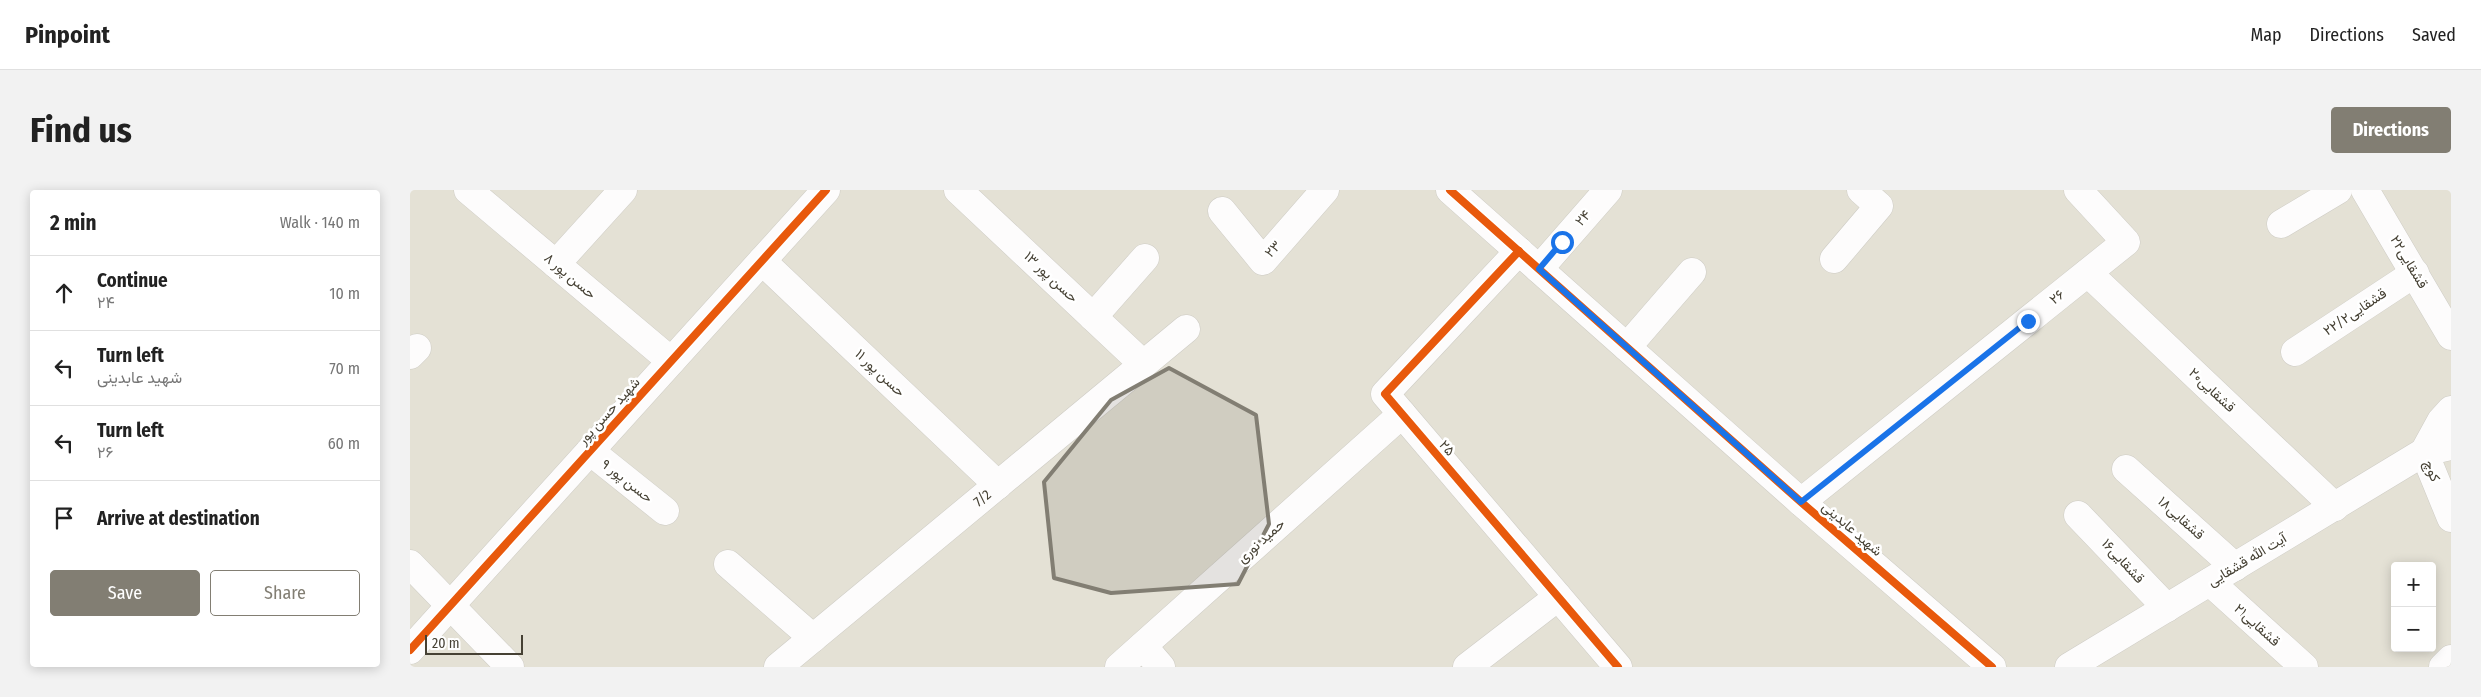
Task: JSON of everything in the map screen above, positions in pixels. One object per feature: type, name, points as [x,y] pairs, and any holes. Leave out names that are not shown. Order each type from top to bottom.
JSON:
[{"type":"street","name":"۸ حسن پور","points":[[468,190],[671,361]]},
{"type":"street","points":[[556,264],[623,190]]},
{"type":"street","name":"شهید حسن پور","points":[[410,650],[826,190]]},
{"type":"street","name":"۱۳ حسن پور","points":[[958,190],[1143,364]]},
{"type":"street","name":"۲۳","points":[[1222,211],[1262,261],[1325,190]]},
{"type":"street","name":"شهید عابدینی","points":[[1450,190],[1801,502],[1992,667]]},
{"type":"street","name":"۲۴","points":[[1529,260],[1608,190]]},
{"type":"street","points":[[1834,259],[1879,206],[1861,190]]},
{"type":"street","name":"۲۶","points":[[1801,502],[2126,242],[2078,190]]},
{"type":"street","points":[[2281,224],[2338,190]]},
{"type":"street","name":"۲۲قشقایی","points":[[2365,190],[2415,273],[2441,294],[2451,336]]},
{"type":"street","points":[[1093,317],[1146,258]]},
{"type":"street","name":"۲۵","points":[[1529,260],[1385,394],[1618,667]]},
{"type":"street","name":"۱۱ حسن پور","points":[[762,261],[998,484]]},
{"type":"street","points":[[1627,347],[1692,272]]},
{"type":"street","name":"۲۰قشقایی","points":[[2088,273],[2335,507]]},
{"type":"street","name":"۲۲/۲قشقایی","points":[[2295,352],[2415,273]]},
{"type":"street","name":"7/2","points":[[778,667],[1186,328]]},
{"type":"street","name":"آیت الله قشقایی","points":[[2424,452],[2441,421],[2451,410]]},
{"type":"street","name":"حمید نوری","points":[[1119,667],[1402,414]]},
{"type":"street","name":"آیت الله قشقایی","points":[[2069,667],[2424,452],[2451,446]]},
{"type":"street","name":"۹ حسن پور","points":[[590,451],[665,511]]},
{"type":"street","name":"کوچ","points":[[2424,452],[2451,518]]},
{"type":"street","name":"۱۸قشقایی","points":[[2126,470],[2235,567]]},
{"type":"street","name":"۱۶قشقایی","points":[[2078,515],[2167,608]]},
{"type":"street","points":[[410,564],[510,667]]},
{"type":"street","points":[[728,564],[812,638]]},
{"type":"street","name":"قشقایی۲۱","points":[[2210,582],[2304,667]]},
{"type":"street","points":[[1466,667],[1558,597]]},
{"type":"street","points":[[1143,646],[1161,667]]},
{"type":"street","points":[[2443,667],[2451,660]]},
{"type":"highlighted area","points":[[1169,368],[1256,415],[1269,524],[1238,584],[1111,593],[1054,578],[1044,482],[1111,400]]},
{"type":"shaded area","points":[[410,190],[2451,190],[2451,667],[410,667]]},
{"type":"cycle path","points":[[410,650],[826,190]]},
{"type":"cycle path","points":[[1450,190],[1801,502],[1992,667]]},
{"type":"cycle path","points":[[1519,251],[1385,394],[1618,667]]},
{"type":"route","points":[[1562,242],[1539,269],[1801,502],[2028,321]]}]
